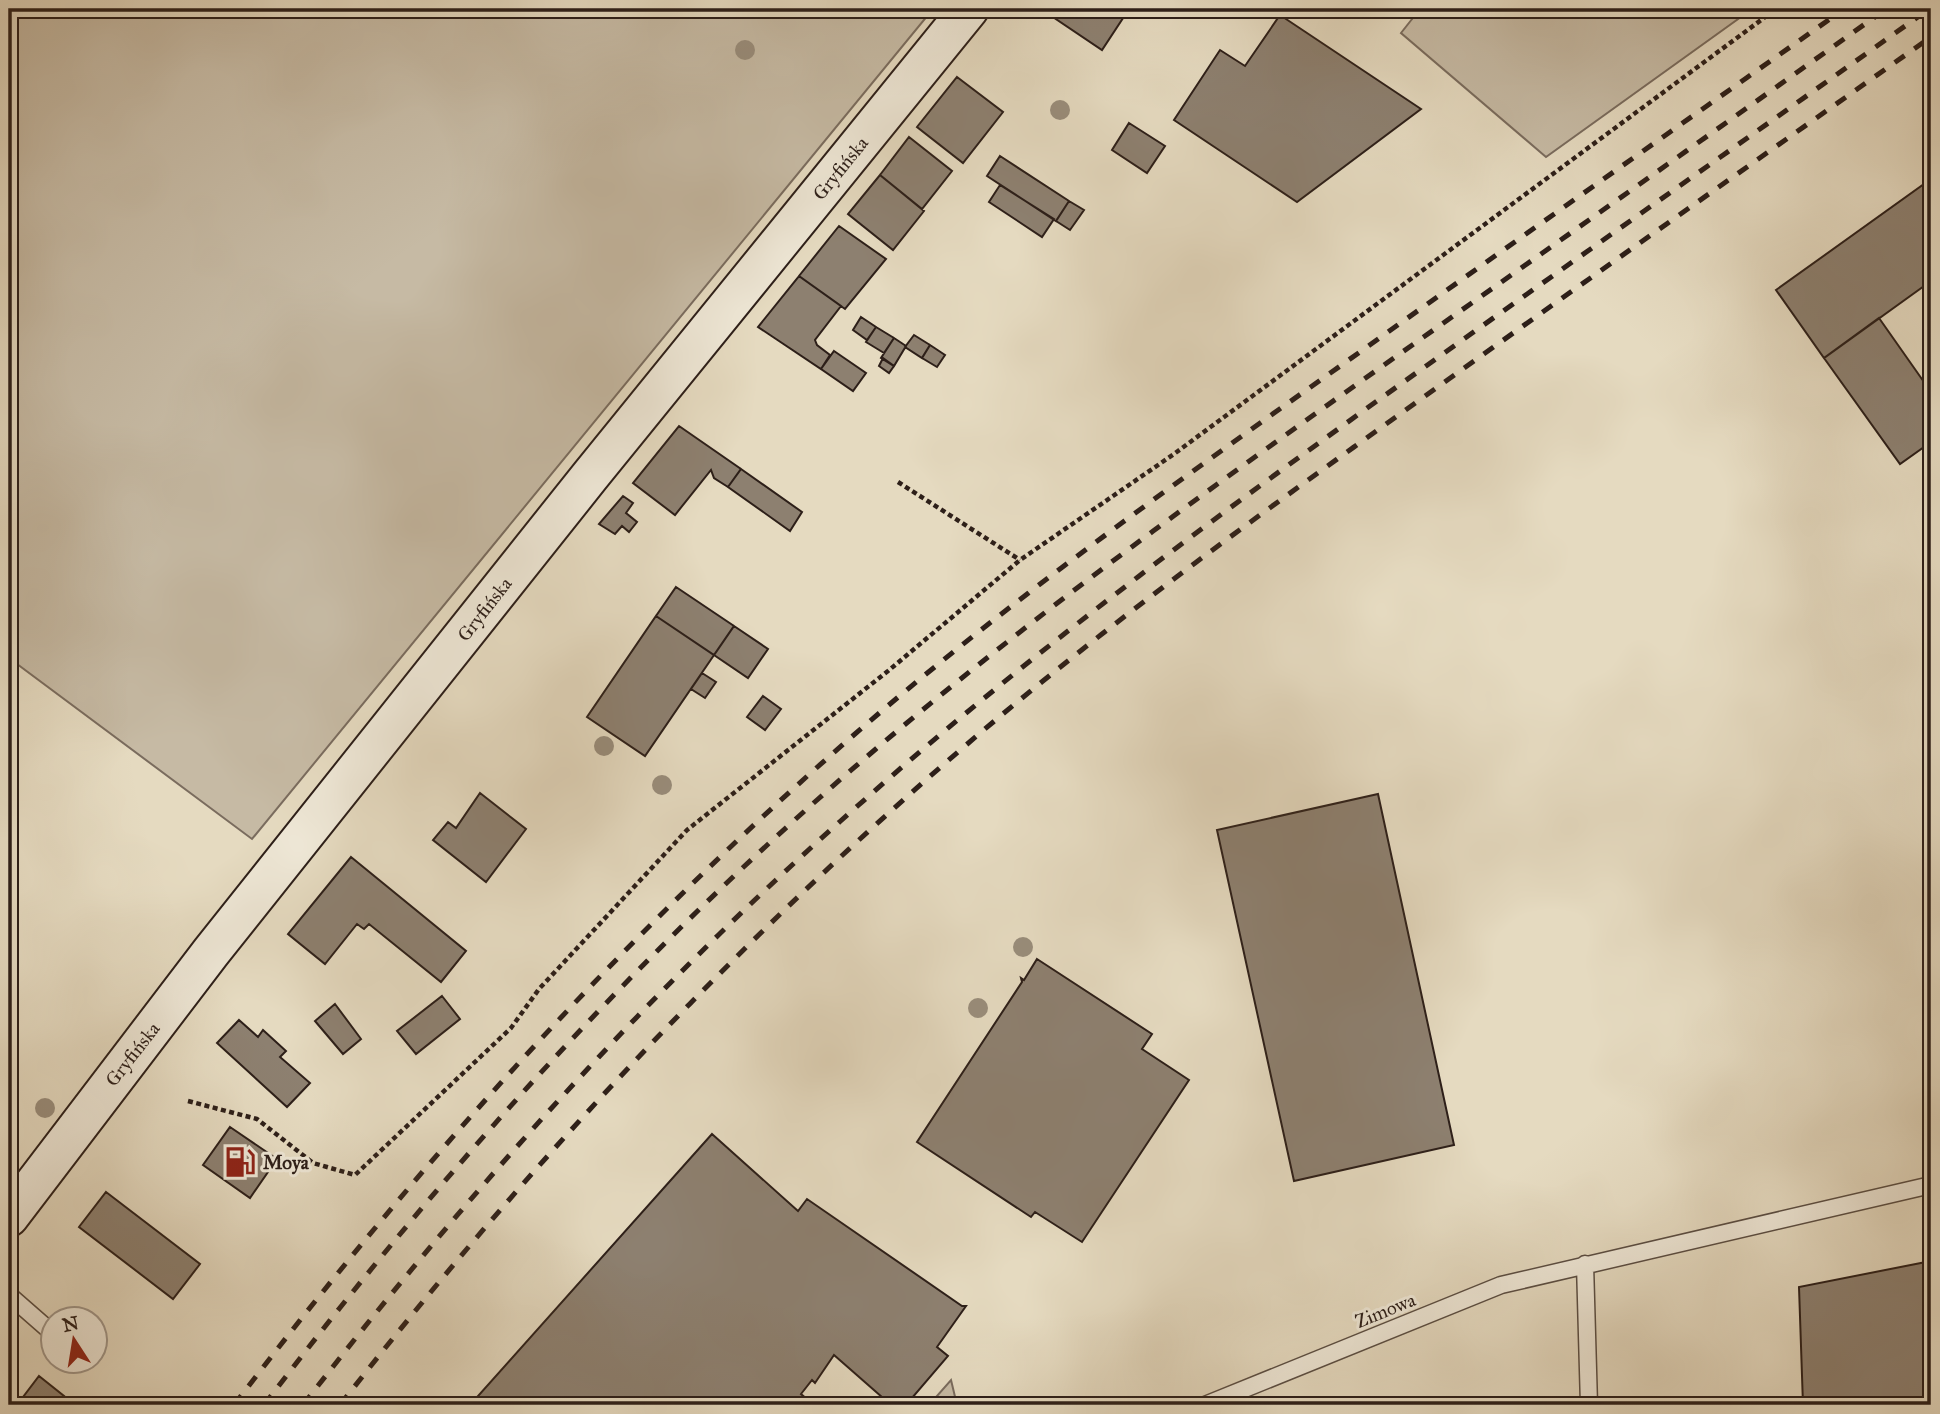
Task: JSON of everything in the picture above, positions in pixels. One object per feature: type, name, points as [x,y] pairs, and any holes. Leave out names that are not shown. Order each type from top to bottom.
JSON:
[{"type":"street","name":"Gryfińska","points":[[9,1217],[211,952],[615,445],[969,9]]},
{"type":"lane","name":"Zimowa","points":[[1205,1405],[1501,1285],[1931,1185]]},
{"type":"lane","points":[[1585,1264],[1589,1405]]},
{"type":"lane","points":[[9,1295],[38,1321]]},
{"type":"path","points":[[188,1101],[257,1119],[313,1163],[355,1175],[511,1028],[539,989],[687,830],[888,671],[1020,560],[1174,454],[1776,9]]},
{"type":"path","points":[[898,482],[1020,560]]},
{"type":"shaded area","points":[[9,9],[933,9],[252,839],[9,658]]},
{"type":"shaded area","points":[[1420,9],[1752,9],[1546,157],[1401,33]]},
{"type":"shaded area","points":[[951,1380],[957,1405],[929,1405]]},
{"type":"building","points":[[1041,9],[1129,9],[1102,50]]},
{"type":"building","points":[[1280,15],[1421,109],[1297,202],[1174,120],[1220,50],[1245,66]]},
{"type":"building","points":[[957,77],[1003,112],[963,163],[917,127]]},
{"type":"building","points":[[1129,123],[1165,146],[1147,173],[1112,150]]},
{"type":"building","points":[[909,137],[952,171],[922,209],[880,175]]},
{"type":"building","points":[[1000,156],[1069,201],[1056,221],[987,176]]},
{"type":"building","points":[[880,175],[924,211],[893,250],[848,214]]},
{"type":"building","points":[[1931,179],[1931,281],[1824,358],[1776,290]]},
{"type":"building","points":[[1000,185],[1054,219],[1042,237],[989,202]]},
{"type":"building","points":[[1069,201],[1084,210],[1070,230],[1056,221]]},
{"type":"building","points":[[839,226],[886,259],[845,309],[799,276]]},
{"type":"building","points":[[799,276],[841,306],[815,340],[817,345],[830,355],[821,369],[758,327]]},
{"type":"building","points":[[861,317],[876,327],[867,340],[853,330]]},
{"type":"building","points":[[1879,318],[1931,392],[1931,442],[1900,464],[1824,358]]},
{"type":"building","points":[[876,327],[894,338],[884,353],[866,342]]},
{"type":"building","points":[[914,335],[930,345],[922,358],[905,347]]},
{"type":"building","points":[[894,338],[906,346],[894,366],[881,358]]},
{"type":"building","points":[[930,345],[945,355],[937,367],[922,358]]},
{"type":"building","points":[[834,351],[866,373],[853,391],[821,369]]},
{"type":"building","points":[[883,358],[894,366],[889,373],[879,366]]},
{"type":"building","points":[[679,426],[741,469],[728,487],[714,478],[711,470],[675,515],[633,483]]},
{"type":"building","points":[[741,469],[802,512],[790,531],[728,487]]},
{"type":"building","points":[[623,496],[633,503],[626,513],[637,522],[629,532],[622,526],[615,534],[599,524]]},
{"type":"building","points":[[676,587],[734,626],[714,655],[656,616]]},
{"type":"building","points":[[656,616],[714,655],[645,756],[587,717]]},
{"type":"building","points":[[734,626],[768,649],[748,678],[714,655]]},
{"type":"building","points":[[702,673],[716,682],[705,698],[691,689]]},
{"type":"building","points":[[763,696],[781,709],[765,730],[747,717]]},
{"type":"building","points":[[480,793],[526,829],[486,882],[433,840],[448,822],[456,828]]},
{"type":"building","points":[[1378,794],[1454,1145],[1294,1181],[1217,830]]},
{"type":"building","points":[[351,857],[466,951],[441,982],[369,924],[364,929],[357,924],[325,964],[288,934]]},
{"type":"building","points":[[1037,959],[1152,1034],[1142,1049],[1189,1080],[1082,1242],[1035,1212],[1031,1217],[917,1142],[1022,982],[1021,978],[1024,980]]},
{"type":"building","points":[[442,996],[460,1019],[416,1054],[397,1031]]},
{"type":"building","points":[[335,1004],[361,1039],[343,1054],[315,1021]]},
{"type":"building","points":[[239,1020],[258,1037],[263,1030],[286,1051],[280,1057],[310,1083],[287,1107],[217,1043]]},
{"type":"building","name":"Moya","points":[[230,1127],[277,1159],[250,1198],[203,1165]]},
{"type":"building","points":[[712,1134],[798,1211],[807,1199],[962,1306],[966,1306],[937,1347],[948,1356],[906,1405],[891,1405],[834,1355],[815,1383],[812,1380],[801,1394],[814,1405],[470,1405]]},
{"type":"building","points":[[106,1192],[200,1264],[173,1299],[79,1227]]},
{"type":"building","points":[[1931,1261],[1931,1405],[1803,1405],[1799,1287]]},
{"type":"building","points":[[39,1376],[64,1396],[57,1405],[17,1405]]},
{"type":"waterway","points":[[9,185],[14,190],[9,195]]},
{"type":"railway","points":[[234,1405],[379,1224],[531,1050],[692,884],[776,804],[863,727],[979,631],[1160,495],[1844,9]]},
{"type":"railway","points":[[264,1405],[445,1181],[572,1039],[707,902],[849,772],[997,650],[1150,533],[1886,9]]},
{"type":"railway","points":[[303,1405],[430,1247],[496,1170],[633,1021],[778,878],[926,747],[1075,626],[1227,510],[1929,9]]},
{"type":"railway","points":[[340,1405],[483,1231],[633,1063],[791,903],[958,752],[1127,614],[1244,527],[1931,37]]},
{"type":"place","name":"Moya","points":[[240,1162]]}]
